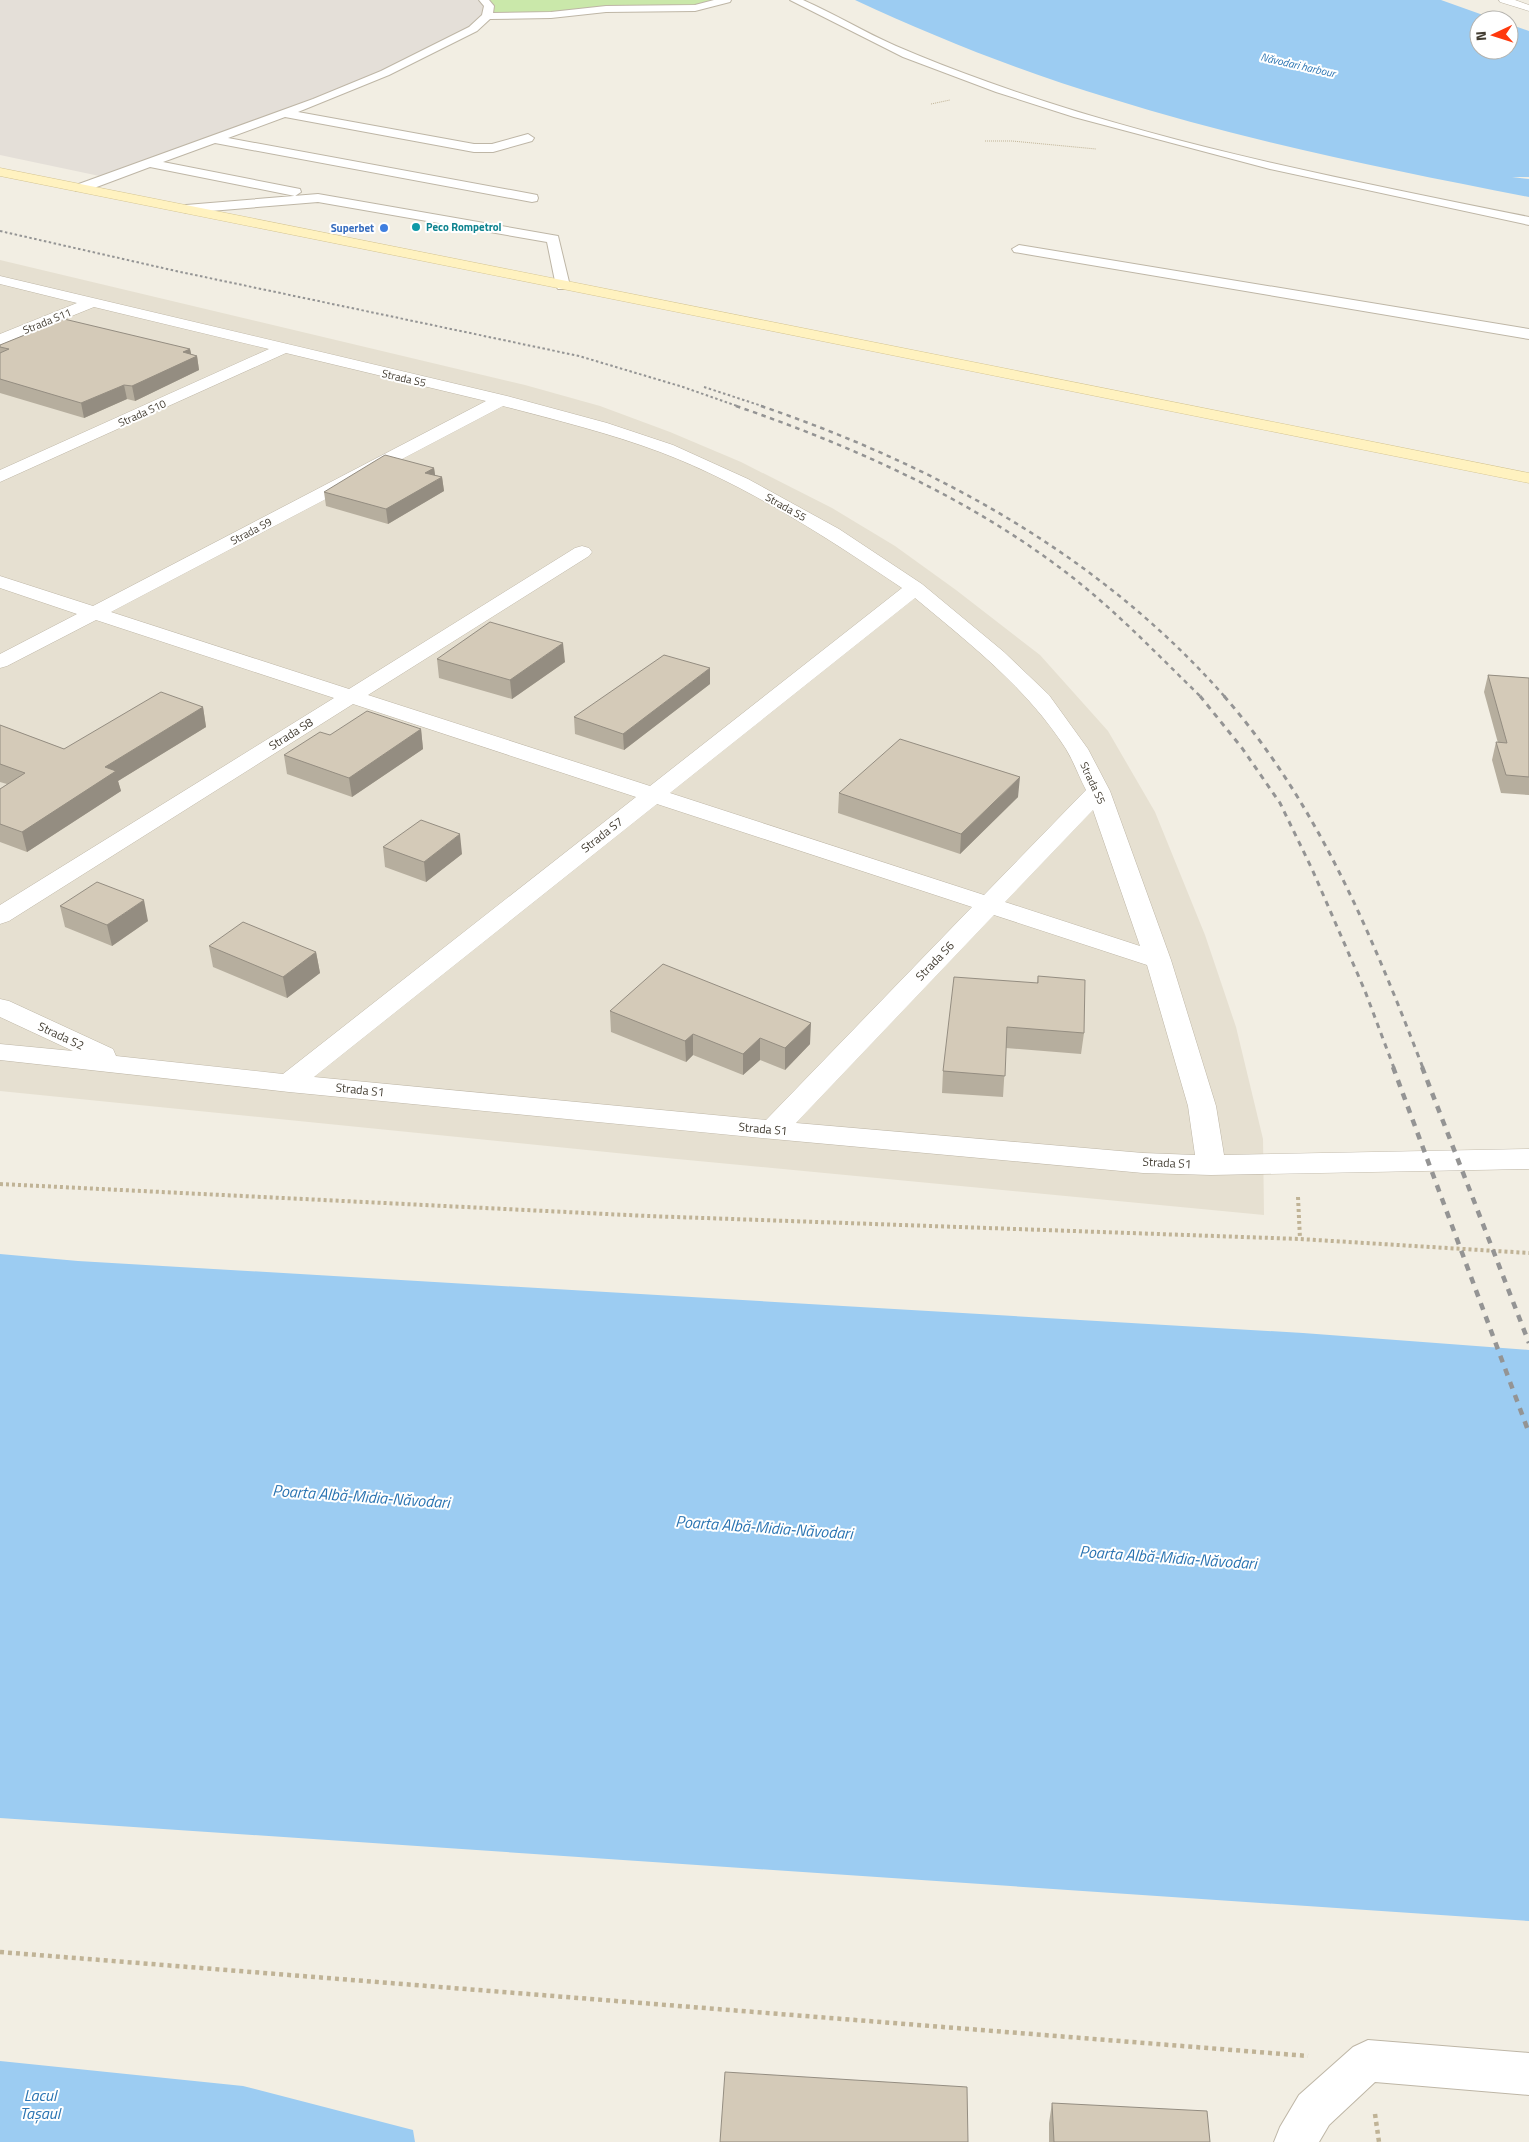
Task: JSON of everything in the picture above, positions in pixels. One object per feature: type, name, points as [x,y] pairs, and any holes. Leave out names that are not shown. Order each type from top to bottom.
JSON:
[{"type":"main road","points":[[0,172],[1529,478]]},
{"type":"street","points":[[1504,0],[1529,8]]},
{"type":"street","name":"Strada S5","points":[[0,280],[501,400],[626,435],[668,450],[742,483],[832,533],[915,588],[997,656],[1041,700],[1077,749],[1098,791],[1158,960],[1202,1106],[1210,1165]]},
{"type":"street","name":"Strada S11","points":[[0,340],[93,302]]},
{"type":"street","name":"Strada S10","points":[[0,477],[283,349]]},
{"type":"street","name":"Strada S9","points":[[0,662],[501,400]]},
{"type":"street","name":"Strada S8","points":[[0,916],[582,552]]},
{"type":"street","points":[[0,582],[1158,960]]},
{"type":"street","name":"Strada S7","points":[[289,1083],[915,588]]},
{"type":"street","name":"Strada S6","points":[[773,1130],[1098,791]]},
{"type":"street","name":"Strada S2","points":[[0,1007],[123,1064]]},
{"type":"street","name":"Strada S1","points":[[0,1052],[289,1083],[773,1130],[1133,1162],[1210,1165],[1529,1159]]},
{"type":"lane","points":[[81,188],[215,139],[385,73],[473,29],[487,16],[489,6],[484,0]]},
{"type":"lane","points":[[606,9],[618,0]]},
{"type":"lane","points":[[487,16],[551,15],[606,9],[695,8],[726,0]]},
{"type":"lane","points":[[795,0],[894,48],[946,69],[1014,95],[1150,136],[1263,165],[1529,221]]},
{"type":"lane","points":[[283,113],[474,148],[493,148],[528,138]]},
{"type":"lane","points":[[215,139],[532,198]]},
{"type":"lane","points":[[150,163],[256,183],[318,198],[552,239],[563,286]]},
{"type":"lane","points":[[186,209],[318,198]]},
{"type":"lane","points":[[1019,249],[1529,334]]},
{"type":"lane","points":[[1295,2142],[1314,2110],[1368,2061],[1529,2074]]},
{"type":"path","points":[[1296,1164],[1300,1239]]},
{"type":"path","points":[[0,1184],[647,1216],[1300,1239],[1529,1253]]},
{"type":"path","points":[[0,1952],[1368,2061]]},
{"type":"shaded area","points":[[0,0],[484,0],[485,19],[385,73],[109,178],[0,155]]},
{"type":"shaded area","points":[[0,260],[525,385],[600,406],[670,432],[741,462],[832,508],[895,546],[956,590],[1040,655],[1108,731],[1155,812],[1205,935],[1236,1027],[1263,1139],[1264,1215],[656,1157],[0,1091]]},
{"type":"green space","points":[[484,0],[726,0],[709,6],[606,9],[551,15],[487,16]]},
{"type":"water","name":"Năvodari harbour","points":[[855,0],[1441,0],[1469,10],[1469,60],[1519,60],[1519,28],[1529,31],[1529,177],[1512,177],[1529,179],[1529,197],[1318,154],[1213,128],[1076,88],[1012,66],[917,28]]},
{"type":"water","name":"Poarta Albă-Midia-Năvodari","points":[[0,1254],[78,1261],[1303,1333],[1529,1350],[1529,1921],[0,1818]]},
{"type":"water","name":"Lacul Tașaul","points":[[0,2061],[243,2086],[413,2130],[415,2142],[0,2142]]},
{"type":"building","points":[[64,319],[190,349],[183,352],[197,356],[132,386],[124,385],[81,403],[0,379],[0,353],[9,349],[0,347],[0,345]]},
{"type":"building","points":[[385,455],[434,468],[425,473],[442,477],[386,509],[324,492]]},
{"type":"building","points":[[490,622],[563,643],[510,680],[437,659]]},
{"type":"building","points":[[664,655],[710,668],[623,734],[574,717]]},
{"type":"building","points":[[1488,675],[1529,678],[1529,777],[1506,775],[1496,742],[1507,743]]},
{"type":"building","points":[[161,692],[203,707],[105,767],[116,771],[22,832],[0,824],[0,789],[25,773],[0,764],[0,725],[64,749]]},
{"type":"building","points":[[367,711],[421,729],[349,778],[284,755],[320,732],[330,735]]},
{"type":"building","points":[[900,739],[1020,777],[961,834],[839,793]]},
{"type":"building","points":[[421,820],[460,834],[424,862],[383,847]]},
{"type":"building","points":[[97,882],[144,900],[107,925],[60,906]]},
{"type":"building","points":[[243,922],[316,952],[283,977],[209,946]]},
{"type":"building","points":[[663,964],[811,1023],[785,1048],[760,1038],[743,1054],[693,1034],[685,1041],[610,1011]]},
{"type":"building","points":[[1038,976],[1085,980],[1084,1033],[1007,1027],[1005,1076],[943,1071],[954,977],[1038,983]]},
{"type":"building","points":[[725,2072],[967,2087],[968,2142],[720,2142]]},
{"type":"building","points":[[1052,2103],[1207,2111],[1210,2142],[1054,2142]]},
{"type":"railway","points":[[0,231],[176,271],[579,356],[683,387],[740,407]]},
{"type":"railway","points":[[704,387],[765,407]]},
{"type":"railway","points":[[736,406],[825,439],[868,458],[953,499],[994,523],[1034,549],[1106,605],[1200,696]]},
{"type":"railway","points":[[761,406],[826,430],[890,457],[952,487],[1012,521],[1070,559],[1125,600],[1177,646],[1225,697]]},
{"type":"railway","points":[[1200,696],[1242,748],[1280,803],[1312,869],[1365,991],[1394,1068]]},
{"type":"railway","points":[[1224,696],[1288,781],[1315,826],[1340,873],[1384,969],[1423,1068]]},
{"type":"railway","points":[[1393,1067],[1529,1433]]},
{"type":"railway","points":[[1422,1067],[1529,1343]]},
{"type":"place","name":"Peco Rompetrol","points":[[416,227]]},
{"type":"place","name":"Superbet","points":[[384,228]]}]
